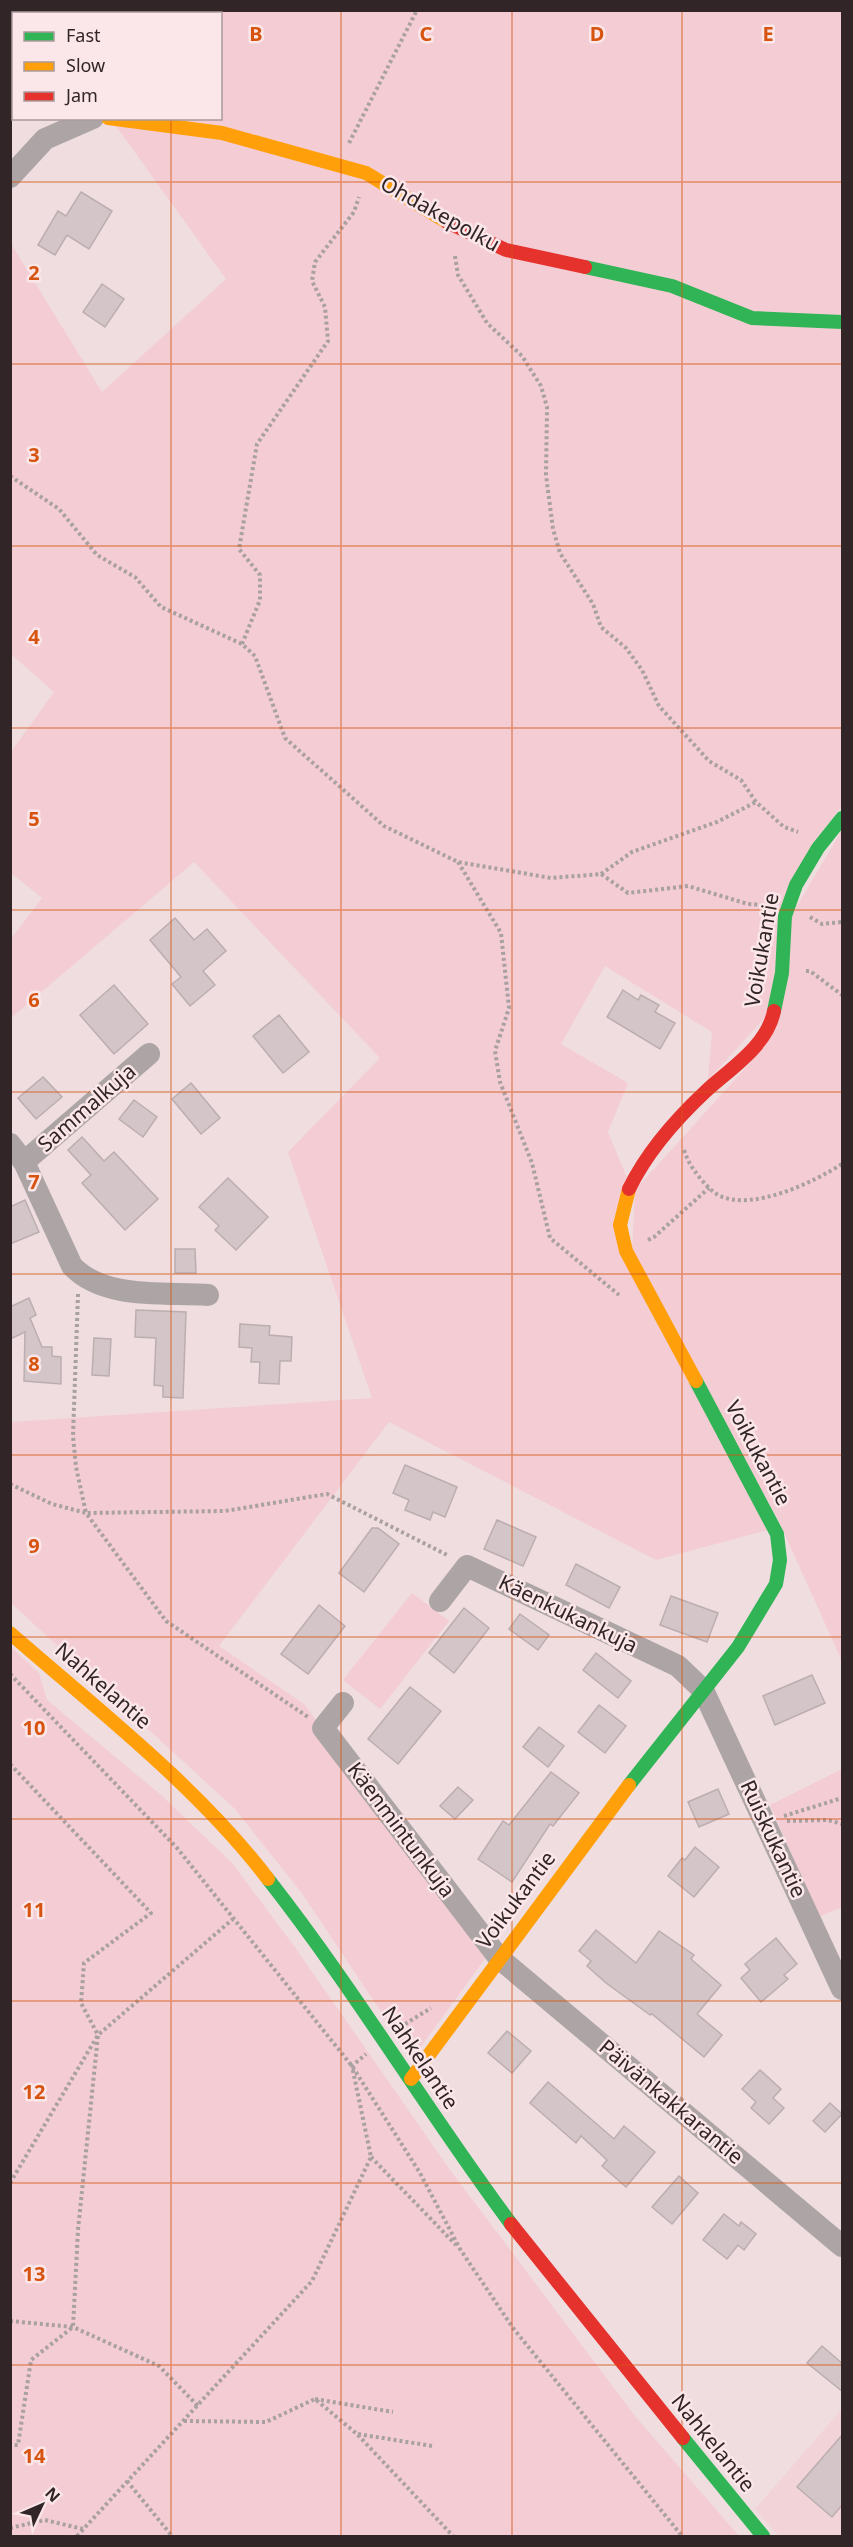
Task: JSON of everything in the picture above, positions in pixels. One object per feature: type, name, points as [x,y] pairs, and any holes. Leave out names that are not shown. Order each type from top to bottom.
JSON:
[{"type":"street","points":[[10,177],[45,139],[88,120]]},
{"type":"street","name":"Ohdakepolku","points":[[123,120],[222,133],[366,173],[462,230],[506,250],[672,286],[752,318],[843,322]]},
{"type":"street","name":"Voikukantie","points":[[411,2079],[647,1760],[738,1647],[776,1584],[780,1560],[777,1534],[626,1251],[620,1225],[630,1188],[651,1151],[705,1092],[753,1050],[773,1017],[782,973],[786,916],[796,885],[823,841],[843,818]]},
{"type":"street","name":"Sammalkuja","points":[[17,1153],[149,1054]]},
{"type":"street","points":[[17,1153],[72,1266],[82,1276],[110,1289],[208,1295]]},
{"type":"street","points":[[440,1601],[467,1566]]},
{"type":"street","name":"Käenkukankuja","points":[[467,1566],[678,1666],[703,1690]]},
{"type":"street","name":"Nahkelantie","points":[[10,1633],[144,1750],[240,1842],[301,1921],[411,2079],[459,2154],[532,2252],[763,2536]]},
{"type":"street","name":"Ruiskukantie","points":[[703,1690],[843,1989]]},
{"type":"street","points":[[323,1728],[343,1703]]},
{"type":"street","name":"Käenmintunkuja","points":[[323,1728],[499,1958]]},
{"type":"street","name":"Päivänkakkarantie","points":[[499,1958],[843,2246]]},
{"type":"path","points":[[338,165],[417,10]]},
{"type":"path","points":[[242,644],[260,600],[260,575],[239,549],[257,444],[328,342],[324,307],[312,281],[315,262],[354,212],[366,173]]},
{"type":"path","points":[[462,230],[455,254],[458,275],[487,323],[522,356],[541,386],[547,407],[546,475],[552,529],[560,553],[593,604],[601,627],[626,648],[642,670],[659,706],[709,760],[741,780],[756,802],[784,826],[823,841]]},
{"type":"path","points":[[10,476],[59,509],[97,555],[135,578],[161,607],[242,644],[255,656],[285,738],[384,826],[458,862],[551,878],[601,874],[632,852],[717,822],[756,802]]},
{"type":"path","points":[[458,862],[501,933],[509,1008],[495,1051],[500,1082],[532,1163],[550,1238],[627,1301],[645,1308],[654,1305]]},
{"type":"path","points":[[601,874],[628,893],[688,886],[748,904],[789,906],[822,924],[843,922]]},
{"type":"path","points":[[782,973],[810,971],[843,995]]},
{"type":"path","points":[[677,1123],[688,1164],[709,1188],[721,1197],[743,1200],[790,1191],[843,1164]]},
{"type":"path","points":[[626,1251],[654,1237],[709,1188]]},
{"type":"path","points":[[82,1276],[76,1303],[73,1436],[75,1467],[86,1512],[166,1620],[323,1728]]},
{"type":"path","points":[[10,1484],[52,1504],[86,1512],[225,1511],[327,1494],[467,1566]]},
{"type":"path","points":[[10,1674],[177,1848],[352,2066],[420,2173],[459,2249],[513,2328],[682,2536]]},
{"type":"path","points":[[10,1764],[152,1913],[84,1963],[81,2003],[98,2035],[78,2230],[72,2327],[31,2360],[18,2445],[10,2445]]},
{"type":"path","points":[[766,1822],[843,1798]]},
{"type":"path","points":[[766,1822],[828,1820],[843,1824]]},
{"type":"path","points":[[10,2183],[98,2035],[233,1919]]},
{"type":"path","points":[[352,2066],[371,2157],[459,2249]]},
{"type":"path","points":[[77,2536],[312,2281],[371,2157]]},
{"type":"path","points":[[10,2321],[72,2327],[159,2366],[198,2406]]},
{"type":"path","points":[[184,2421],[266,2422],[315,2399],[393,2412]]},
{"type":"path","points":[[315,2399],[357,2434],[453,2536]]},
{"type":"path","points":[[357,2434],[432,2446]]},
{"type":"path","points":[[127,2481],[172,2536]]},
{"type":"path","points":[[10,2528],[45,2520],[84,2529]]},
{"type":"shaded area","points":[[842,11],[842,806],[812,844],[768,1014],[708,1080],[712,1032],[605,966],[561,1044],[628,1083],[608,1132],[627,1178],[613,1221],[768,1530],[656,1560],[389,1422],[219,1646],[304,1704],[487,1956],[417,2052],[408,2052],[301,1892],[235,1809],[11,1603],[11,1422],[372,1398],[288,1152],[380,1058],[194,862],[11,1018],[11,939],[42,898],[11,873],[11,752],[54,692],[11,654],[10,242],[102,392],[226,279],[112,120],[222,120],[222,12],[160,12]]},
{"type":"shaded area","points":[[842,830],[842,1661],[781,1526],[632,1252],[635,1190],[759,1053],[791,916]]},
{"type":"shaded area","points":[[412,1593],[449,1621],[380,1709],[343,1680]]},
{"type":"shaded area","points":[[10,1646],[39,1673],[47,1700],[162,1796],[232,1863],[294,1946],[450,2170],[635,2416],[739,2536],[11,2536]]},
{"type":"shaded area","points":[[842,1769],[842,1907],[819,1917],[770,1805]]},
{"type":"shaded area","points":[[842,2409],[842,2536],[779,2536],[755,2509]]},
{"type":"building","points":[[81,192],[112,211],[89,249],[67,235],[55,255],[38,245],[58,211],[66,216]]},
{"type":"building","points":[[102,284],[124,299],[105,327],[83,312]]},
{"type":"building","points":[[175,918],[194,940],[207,929],[226,951],[203,971],[215,985],[190,1006],[172,984],[181,977],[150,940]]},
{"type":"building","points":[[114,985],[148,1024],[114,1054],[80,1015]]},
{"type":"building","points":[[623,990],[638,1000],[641,995],[659,1005],[655,1012],[675,1023],[660,1049],[607,1017]]},
{"type":"building","points":[[279,1015],[309,1052],[283,1073],[253,1036]]},
{"type":"building","points":[[43,1077],[62,1097],[36,1119],[18,1098]]},
{"type":"building","points":[[191,1083],[220,1118],[201,1134],[172,1099]]},
{"type":"building","points":[[134,1100],[157,1117],[143,1137],[119,1119]]},
{"type":"building","points":[[82,1137],[104,1161],[114,1152],[158,1199],[125,1230],[82,1183],[91,1175],[68,1150]]},
{"type":"building","points":[[228,1178],[268,1217],[236,1250],[215,1230],[219,1226],[199,1207]]},
{"type":"building","points":[[25,1200],[39,1232],[10,1244],[10,1207]]},
{"type":"building","points":[[175,1249],[195,1249],[196,1273],[175,1273]]},
{"type":"building","points":[[29,1298],[36,1315],[30,1318],[42,1347],[52,1347],[52,1356],[61,1357],[61,1384],[24,1381],[25,1332],[10,1339],[10,1307]]},
{"type":"building","points":[[136,1310],[186,1312],[183,1398],[163,1397],[163,1386],[154,1385],[156,1338],[135,1337]]},
{"type":"building","points":[[240,1324],[270,1326],[269,1335],[292,1337],[291,1361],[280,1361],[279,1384],[259,1383],[260,1362],[251,1362],[252,1348],[239,1347]]},
{"type":"building","points":[[94,1338],[111,1339],[109,1376],[92,1375]]},
{"type":"building","points":[[405,1465],[457,1487],[445,1517],[433,1512],[430,1520],[405,1510],[409,1500],[393,1493]]},
{"type":"building","points":[[497,1520],[536,1537],[523,1566],[484,1549]]},
{"type":"building","points":[[372,1528],[378,1528],[399,1544],[364,1592],[339,1573]]},
{"type":"building","points":[[576,1564],[620,1587],[609,1608],[566,1585]]},
{"type":"building","points":[[671,1596],[718,1613],[707,1642],[660,1625]]},
{"type":"building","points":[[319,1605],[345,1626],[308,1674],[281,1654]]},
{"type":"building","points":[[464,1608],[489,1628],[454,1673],[429,1653]]},
{"type":"building","points":[[520,1614],[549,1635],[538,1650],[509,1629]]},
{"type":"building","points":[[596,1653],[631,1681],[618,1698],[583,1670]]},
{"type":"building","points":[[812,1675],[825,1703],[775,1725],[763,1696]]},
{"type":"building","points":[[410,1687],[441,1711],[398,1764],[368,1739]]},
{"type":"building","points":[[599,1705],[626,1726],[605,1753],[578,1732]]},
{"type":"building","points":[[539,1727],[564,1746],[548,1767],[523,1747]]},
{"type":"building","points":[[551,1772],[579,1793],[553,1826],[550,1824],[512,1882],[478,1859],[503,1821],[509,1825]]},
{"type":"building","points":[[458,1787],[473,1800],[455,1819],[440,1806]]},
{"type":"building","points":[[718,1789],[729,1814],[699,1827],[688,1802]]},
{"type":"building","points":[[695,1847],[719,1867],[694,1897],[668,1876],[682,1858],[685,1860]]},
{"type":"building","points":[[596,1930],[636,1963],[659,1931],[694,1955],[691,1959],[721,1985],[697,2014],[722,2035],[704,2057],[652,2014],[650,2015],[606,1983],[587,1966],[591,1961],[579,1951]]},
{"type":"building","points":[[776,1938],[797,1964],[784,1975],[788,1979],[761,2002],[741,1978],[750,1970],[745,1964]]},
{"type":"building","points":[[507,2031],[531,2051],[512,2073],[488,2053]]},
{"type":"building","points":[[760,2070],[781,2089],[773,2098],[784,2108],[769,2124],[751,2108],[756,2102],[742,2089]]},
{"type":"building","points":[[548,2082],[614,2139],[624,2126],[655,2152],[626,2187],[602,2166],[607,2160],[581,2136],[576,2143],[530,2103]]},
{"type":"building","points":[[830,2103],[842,2114],[825,2132],[813,2121]]},
{"type":"building","points":[[679,2176],[698,2193],[672,2224],[652,2207]]},
{"type":"building","points":[[724,2214],[739,2226],[741,2222],[756,2234],[744,2250],[738,2245],[727,2259],[703,2240]]},
{"type":"building","points":[[822,2346],[843,2364],[843,2392],[807,2363]]},
{"type":"building","points":[[843,2434],[843,2504],[832,2517],[797,2487]]},
{"type":"traffic: fast","points":[[585,267],[672,286],[752,318],[842,322]]},
{"type":"traffic: fast","points":[[774,1011],[782,973],[785,916],[796,885],[818,848],[842,818]]},
{"type":"traffic: fast","points":[[629,1785],[738,1647],[776,1584],[780,1560],[777,1534],[696,1381]]},
{"type":"traffic: fast","points":[[268,1879],[331,1964],[511,2224]]},
{"type":"traffic: fast","points":[[683,2438],[763,2536]]},
{"type":"traffic: slow","points":[[123,120],[222,133],[366,173],[447,222]]},
{"type":"traffic: slow","points":[[629,1189],[620,1225],[626,1251],[696,1381]]},
{"type":"traffic: slow","points":[[10,1633],[112,1720],[178,1781],[210,1812],[268,1879]]},
{"type":"traffic: slow","points":[[411,2079],[629,1785]]},
{"type":"traffic: jam","points":[[447,222],[506,250],[585,267]]},
{"type":"traffic: jam","points":[[629,1189],[644,1162],[673,1125],[706,1091],[756,1046],[770,1024],[774,1011]]},
{"type":"traffic: jam","points":[[511,2224],[683,2438]]}]
